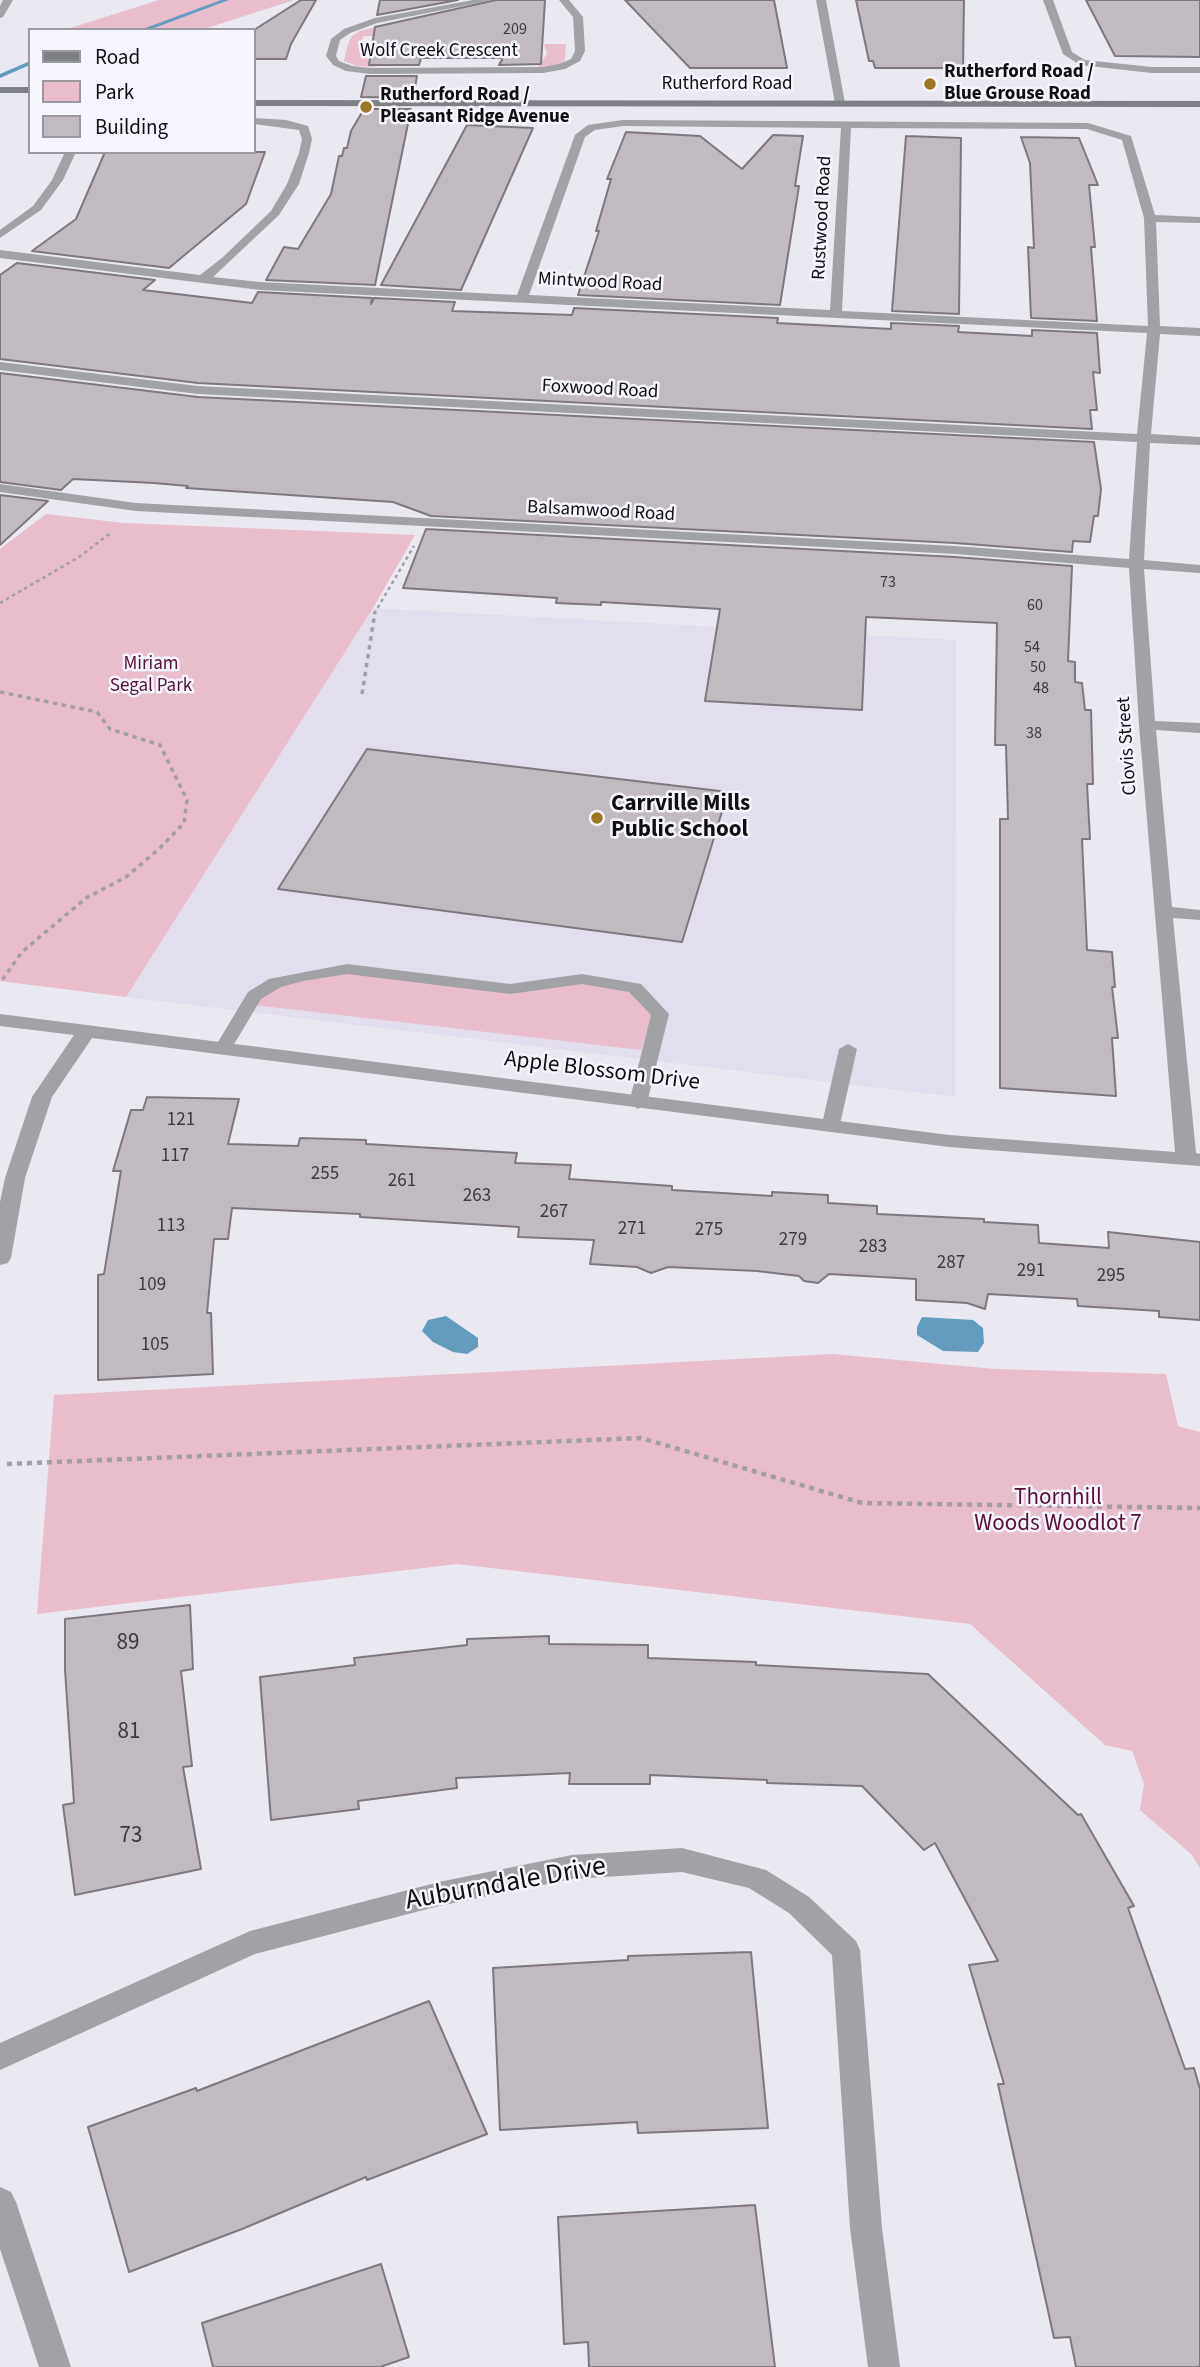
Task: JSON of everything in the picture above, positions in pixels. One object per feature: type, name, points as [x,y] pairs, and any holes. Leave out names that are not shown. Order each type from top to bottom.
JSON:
[{"type":"main road","points":[[0,90],[28,90]]},
{"type":"main road","name":"Rutherford Road","points":[[823,90],[851,90]]},
{"type":"main road","name":"Rutherford Road","points":[[256,103],[1200,104]]},
{"type":"street","points":[[0,15],[8,0]]},
{"type":"street","name":"Wolf Creek Crescent","points":[[488,0],[375,21],[347,31],[336,39],[331,56],[336,63],[350,69],[371,71],[543,70],[561,67],[575,61],[580,51],[578,18],[564,0]]},
{"type":"street","points":[[821,0],[840,103]]},
{"type":"street","points":[[1048,0],[1068,54],[1083,64],[1152,70],[1200,70]]},
{"type":"street","points":[[204,278],[275,213],[293,184],[304,153],[307,139],[304,128],[286,123],[256,121]]},
{"type":"street","points":[[522,298],[583,131],[605,124],[623,123],[846,125]]},
{"type":"street","name":"Clovis Street","points":[[846,125],[1088,126],[1126,138],[1150,218],[1154,329],[1136,564],[1163,911],[1193,1160]]},
{"type":"street","name":"Rustwood Road","points":[[836,312],[846,125]]},
{"type":"street","points":[[0,235],[37,208],[57,180],[70,154]]},
{"type":"street","points":[[1150,218],[1200,220]]},
{"type":"street","name":"Mintwood Road","points":[[0,254],[260,286],[836,312],[1200,332]]},
{"type":"street","name":"Foxwood Road","points":[[0,366],[198,390],[1144,436],[1200,441]]},
{"type":"street","name":"Balsamwood Road","points":[[0,488],[162,509],[956,550],[1200,569]]},
{"type":"street","points":[[1147,725],[1200,728]]},
{"type":"street","points":[[1163,911],[1200,915]]},
{"type":"street","name":"Apple Blossom Drive","points":[[0,1020],[949,1141],[1193,1160]]},
{"type":"street","points":[[0,1258],[15,1178],[42,1097],[87,1031]]},
{"type":"street","name":"Auburndale Drive","points":[[0,2057],[250,1943],[439,1894],[572,1867],[682,1860],[756,1878],[799,1905],[846,1950],[866,2228],[884,2367]]},
{"type":"street","points":[[0,2202],[55,2367]]},
{"type":"lane","points":[[223,1047],[254,996],[275,982],[303,976],[347,968],[510,989],[582,979],[635,988],[660,1014],[638,1103]]},
{"type":"lane","points":[[831,1124],[848,1049]]},
{"type":"path","points":[[0,603],[79,557],[115,530]]},
{"type":"path","points":[[362,694],[374,614],[415,545]]},
{"type":"path","points":[[0,692],[97,712],[110,729],[160,745],[187,800],[184,823],[159,849],[127,877],[86,898],[22,952],[0,983]]},
{"type":"path","points":[[7,1464],[641,1438],[862,1503],[1200,1508]]},
{"type":"shaded area","name":"Carrville Mills Public School","points":[[373,608],[956,640],[955,1097],[126,997]]},
{"type":"green space","points":[[159,0],[294,0],[207,28],[70,28]]},
{"type":"green space","points":[[418,17],[426,20],[403,36],[364,36],[360,43],[370,43],[367,59],[376,59],[375,67],[357,66],[344,61],[352,36],[360,31]]},
{"type":"green space","points":[[544,44],[566,44],[565,60],[558,65],[537,68],[547,54]]},
{"type":"green space","name":"Miriam Segal Park","points":[[46,514],[124,523],[415,535],[373,608],[126,997],[0,981],[0,549]]},
{"type":"green space","points":[[349,972],[512,992],[584,982],[629,991],[652,1016],[641,1050],[254,1005],[259,997],[278,985]]},
{"type":"green space","name":"Thornhill Woods Woodlot 7","points":[[833,1354],[995,1369],[1166,1374],[1178,1426],[1200,1432],[1200,1868],[1192,1855],[1140,1810],[1144,1784],[1132,1751],[1105,1745],[970,1624],[457,1564],[37,1614],[54,1395]]},
{"type":"water","points":[[446,1316],[478,1338],[478,1347],[467,1354],[453,1352],[433,1342],[422,1331],[428,1320]]},
{"type":"water","points":[[922,1317],[973,1320],[983,1328],[984,1343],[978,1352],[943,1351],[917,1335],[917,1327]]},
{"type":"building","points":[[301,0],[316,0],[291,44],[286,59],[256,59],[256,29]]},
{"type":"building","points":[[380,0],[458,0],[377,15]]},
{"type":"building","points":[[496,0],[545,0],[541,64],[499,65],[503,58],[421,58],[419,65],[369,65],[375,27]]},
{"type":"building","points":[[625,0],[774,0],[787,68],[690,68]]},
{"type":"building","points":[[856,0],[964,0],[963,68],[875,68],[873,61],[869,61]]},
{"type":"building","points":[[1086,0],[1200,0],[1200,57],[1115,56]]},
{"type":"building","points":[[366,76],[417,76],[413,98],[361,97]]},
{"type":"building","points":[[364,109],[411,109],[375,285],[266,280],[284,247],[298,249],[331,194],[339,156],[342,156],[344,148],[347,148],[351,131]]},
{"type":"building","points":[[467,125],[533,128],[461,290],[381,285]]},
{"type":"building","points":[[626,132],[700,136],[742,169],[773,135],[803,136],[795,186],[799,186],[780,305],[578,295],[599,231],[596,231],[611,179],[607,179]]},
{"type":"building","points":[[906,136],[961,138],[959,314],[892,311]]},
{"type":"building","points":[[1021,137],[1079,138],[1098,185],[1089,185],[1095,247],[1091,247],[1097,321],[1031,318],[1028,247],[1034,248],[1030,163]]},
{"type":"building","points":[[265,152],[246,204],[169,268],[32,251],[76,219],[104,154]]},
{"type":"building","points":[[17,263],[155,280],[143,290],[252,303],[258,292],[372,298],[371,304],[374,298],[455,302],[452,311],[572,315],[574,308],[778,318],[777,323],[891,329],[891,323],[959,326],[958,332],[1032,336],[1032,330],[1097,333],[1100,373],[1093,372],[1097,410],[1090,410],[1092,429],[198,383],[0,359],[0,275]]},
{"type":"building","points":[[0,373],[198,397],[1094,442],[1101,489],[1098,516],[1094,516],[1090,542],[1073,541],[1072,552],[955,543],[431,516],[393,502],[186,488],[188,486],[154,483],[73,479],[61,490],[0,482]]},
{"type":"building","points":[[0,495],[48,501],[0,545]]},
{"type":"building","points":[[426,529],[955,557],[1072,566],[1068,661],[1075,662],[1075,682],[1082,683],[1085,710],[1091,710],[1093,784],[1087,784],[1090,839],[1082,839],[1087,950],[1112,952],[1115,987],[1112,987],[1118,1038],[1112,1038],[1116,1096],[1000,1088],[1000,819],[1008,819],[1006,745],[995,745],[997,623],[866,617],[862,710],[705,701],[720,609],[601,602],[601,605],[556,603],[557,598],[403,588]]},
{"type":"building","points":[[367,749],[728,792],[682,942],[278,889]]},
{"type":"building","points":[[147,1097],[239,1099],[228,1144],[298,1146],[300,1138],[366,1140],[366,1144],[517,1153],[515,1163],[571,1165],[569,1179],[672,1186],[672,1190],[772,1196],[772,1192],[828,1195],[828,1203],[877,1206],[877,1214],[984,1219],[984,1222],[1038,1225],[1039,1243],[1109,1248],[1108,1232],[1200,1242],[1200,1320],[1159,1317],[1159,1311],[1078,1306],[1077,1299],[988,1294],[985,1309],[967,1303],[916,1300],[916,1279],[829,1274],[818,1283],[804,1281],[799,1276],[757,1271],[668,1267],[651,1273],[637,1267],[590,1264],[594,1240],[518,1237],[519,1227],[360,1217],[360,1214],[232,1208],[228,1239],[214,1239],[207,1313],[211,1313],[213,1374],[98,1380],[98,1275],[104,1274],[121,1171],[113,1171],[131,1110],[143,1110]]},
{"type":"building","points":[[190,1605],[193,1669],[181,1671],[192,1766],[183,1767],[201,1869],[75,1895],[63,1805],[74,1803],[65,1670],[65,1619]]},
{"type":"building","points":[[549,1636],[549,1644],[648,1645],[648,1658],[756,1662],[756,1665],[928,1674],[1078,1815],[1081,1814],[1134,1906],[1128,1908],[1185,2069],[1194,2068],[1200,2089],[1200,2367],[1076,2367],[1070,2337],[1054,2338],[998,2084],[1004,2084],[969,1965],[998,1961],[935,1843],[924,1850],[862,1786],[650,1775],[650,1784],[569,1784],[570,1773],[456,1778],[457,1788],[358,1801],[359,1809],[271,1820],[260,1677],[355,1665],[354,1658],[467,1645],[467,1639]]},
{"type":"building","points":[[751,1952],[768,2128],[638,2133],[637,2122],[500,2130],[493,1968],[628,1960],[628,1956]]},
{"type":"building","points":[[429,2001],[487,2134],[367,2180],[366,2177],[242,2229],[129,2272],[88,2127],[196,2088],[197,2091]]},
{"type":"building","points":[[755,2205],[775,2367],[589,2367],[588,2342],[564,2344],[558,2217]]},
{"type":"building","points":[[381,2264],[409,2357],[380,2367],[213,2367],[202,2323]]},
{"type":"waterway","points":[[149,28],[226,0]]},
{"type":"waterway","points":[[0,76],[28,64]]},
{"type":"place","name":"Rutherford Road / Blue Grouse Road","points":[[930,84]]},
{"type":"place","name":"Rutherford Road / Pleasant Ridge Avenue","points":[[366,107]]},
{"type":"place","name":"Carrville Mills Public School","points":[[597,818]]}]
